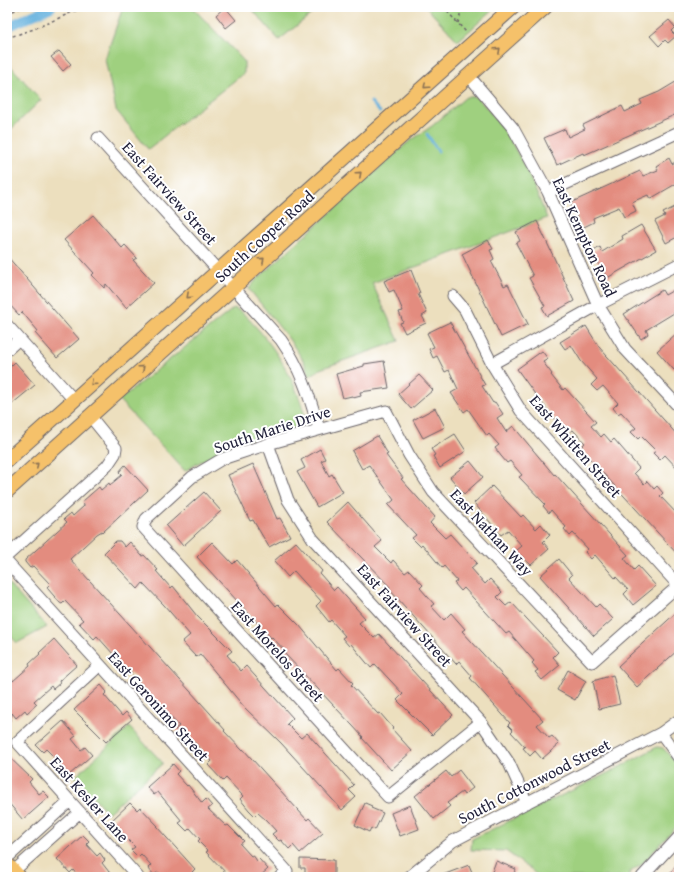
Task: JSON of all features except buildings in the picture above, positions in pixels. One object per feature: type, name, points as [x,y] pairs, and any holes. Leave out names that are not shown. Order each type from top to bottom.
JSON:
[{"type":"main road","name":"South Cooper Road","points":[[7,460],[514,7]]},
{"type":"main road","name":"South Cooper Road","points":[[7,491],[233,286],[545,7]]},
{"type":"main road","points":[[455,60],[469,76]]},
{"type":"street","name":"East Kempton Road","points":[[469,76],[514,128],[548,192],[598,305],[625,349],[679,407]]},
{"type":"street","points":[[548,192],[679,132]]},
{"type":"street","name":"East Fairview Street","points":[[98,138],[233,286],[289,351],[309,392],[319,429]]},
{"type":"street","points":[[492,364],[598,305],[679,264]]},
{"type":"street","name":"East Whitten Street","points":[[453,296],[465,310],[492,364],[521,411],[679,586]]},
{"type":"street","points":[[7,325],[74,400]]},
{"type":"street","points":[[7,350],[19,339]]},
{"type":"street","name":"South Marie Drive","points":[[143,528],[146,519],[192,477],[222,459],[319,429],[386,411]]},
{"type":"street","name":"East Nathan Way","points":[[386,411],[409,455],[433,492],[592,662],[679,586]]},
{"type":"street","points":[[7,556],[107,466],[115,454],[116,448],[110,438],[90,416]]},
{"type":"street","name":"East Fairview Street","points":[[268,444],[288,500],[313,539],[481,722],[509,763],[527,803]]},
{"type":"street","name":"East Morelos Street","points":[[143,528],[388,797],[481,722]]},
{"type":"street","name":"East Geronimo Street","points":[[7,562],[284,874]]},
{"type":"street","name":"East Kesler Lane","points":[[100,665],[18,742],[138,877]]},
{"type":"street","name":"South Cottonwood Street","points":[[409,877],[453,841],[661,733],[679,720]]},
{"type":"street","points":[[661,733],[679,758]]},
{"type":"street","points":[[7,858],[70,801]]},
{"type":"street","points":[[12,872],[80,812]]},
{"type":"street","points":[[47,822],[56,832]]},
{"type":"street","points":[[36,832],[45,843]]},
{"type":"street","points":[[642,877],[679,837]]},
{"type":"path","points":[[7,14],[24,7]]},
{"type":"path","points":[[7,38],[34,29],[84,7]]},
{"type":"path","points":[[443,7],[454,9],[465,7]]},
{"type":"path","points":[[443,7],[466,32]]},
{"type":"path","points":[[458,24],[465,7]]},
{"type":"green space","points":[[123,7],[192,7],[244,61],[244,73],[148,149],[116,110],[105,59]]},
{"type":"green space","points":[[250,7],[320,7],[279,40]]},
{"type":"green space","points":[[426,7],[496,7],[458,41]]},
{"type":"green space","points":[[7,62],[41,100],[7,133]]},
{"type":"green space","points":[[466,97],[476,97],[509,138],[534,186],[547,218],[372,283],[399,341],[320,369],[310,376],[303,360],[289,339],[249,289],[256,280],[406,144],[432,126]]},
{"type":"green space","points":[[234,308],[244,314],[257,328],[282,362],[299,398],[307,425],[244,442],[215,454],[185,471],[119,400]]},
{"type":"green space","points":[[7,582],[47,627],[17,643],[7,632]]},
{"type":"green space","points":[[129,727],[163,763],[108,813],[75,777]]},
{"type":"green space","points":[[657,747],[663,748],[679,766],[679,824],[642,864],[630,872],[628,877],[540,877],[506,851],[471,850],[472,839],[616,769]]},
{"type":"waterway","points":[[7,27],[51,7]]},
{"type":"waterway","points":[[371,102],[380,112]]},
{"type":"waterway","points":[[427,134],[438,151]]}]
